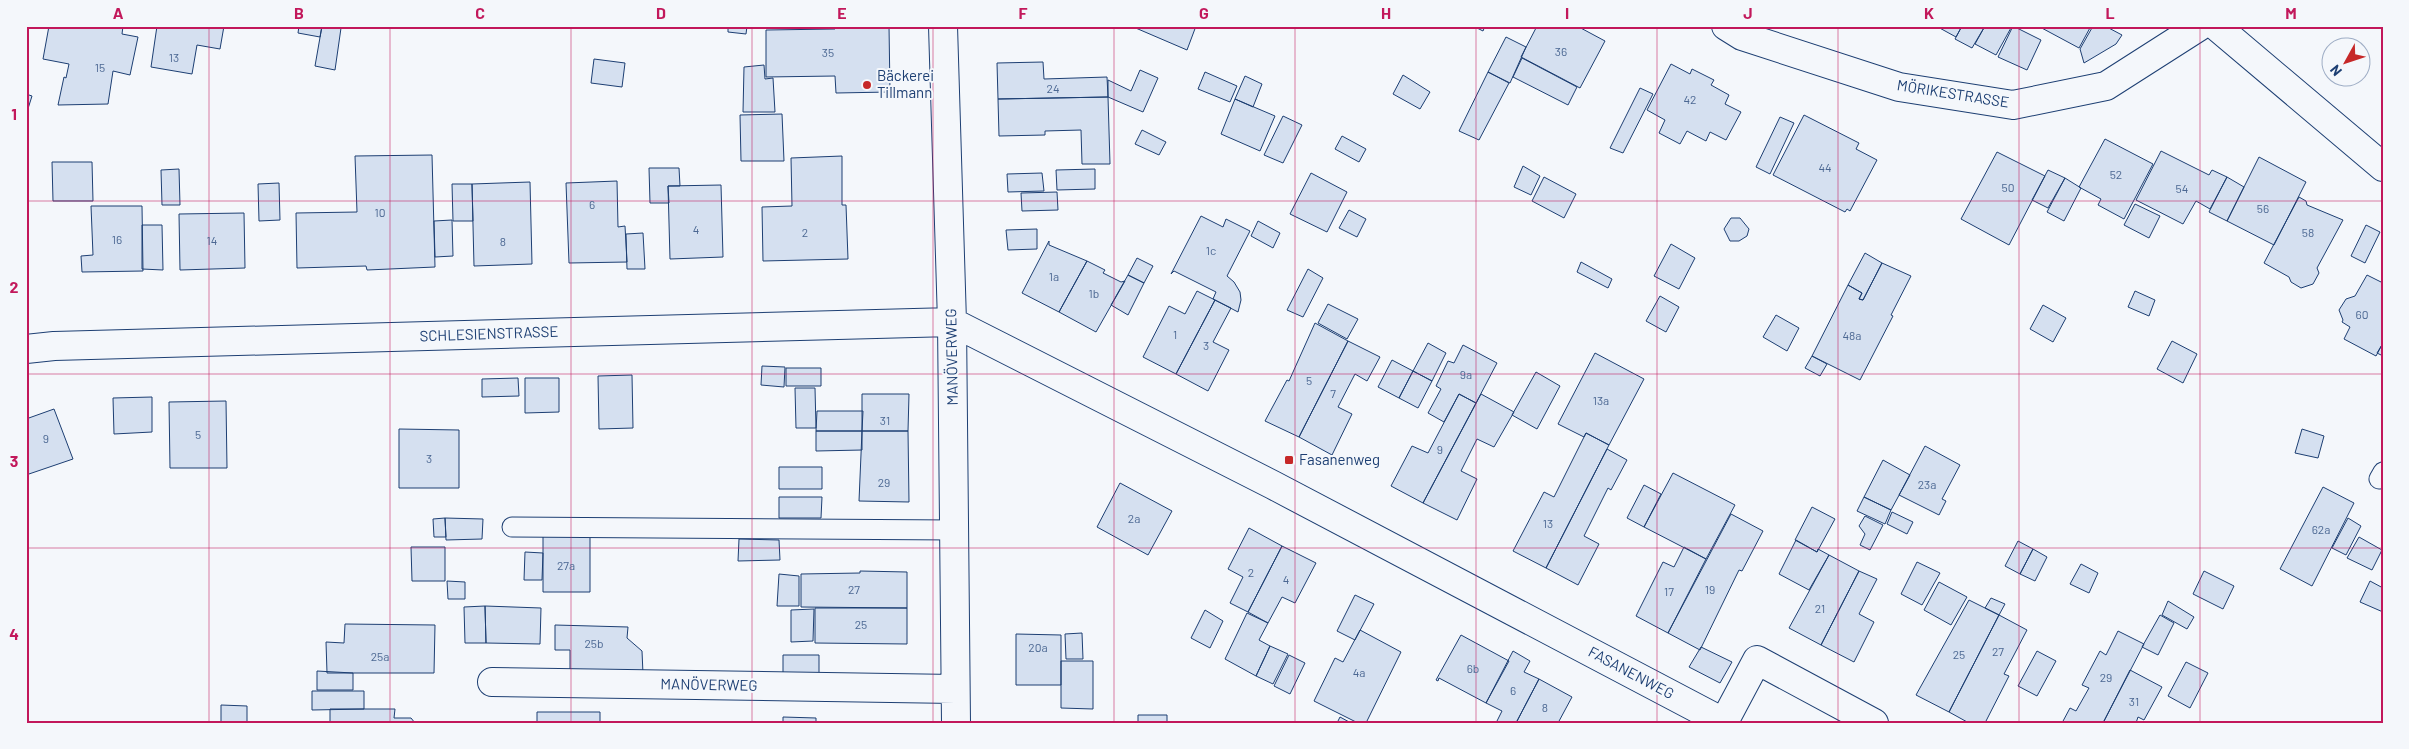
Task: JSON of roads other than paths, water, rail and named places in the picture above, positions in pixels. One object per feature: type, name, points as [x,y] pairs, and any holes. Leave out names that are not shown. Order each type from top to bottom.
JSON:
[{"type":"street","name":"MANÖVERWEG","points":[[943,26],[952,322],[956,723]]},
{"type":"street","name":"MÖRIKESTRASSE","points":[[1726,26],[1742,36],[1899,87],[2013,105],[2106,86],[2200,26]]},
{"type":"street","points":[[2216,26],[2383,167]]},
{"type":"street","name":"SCHLESIENSTRASSE","points":[[26,349],[64,346],[952,322]]},
{"type":"street","name":"FASANENWEG","points":[[952,322],[1248,472],[1724,722],[1757,660],[1874,723]]},
{"type":"street","name":"MANÖVERWEG","points":[[492,682],[955,689]]},
{"type":"lane","points":[[512,527],[954,530]]},
{"type":"place","name":"Bäckerei Tillmann","points":[[867,85]]},
{"type":"place","name":"Fasanenweg","points":[[1289,460]]}]
